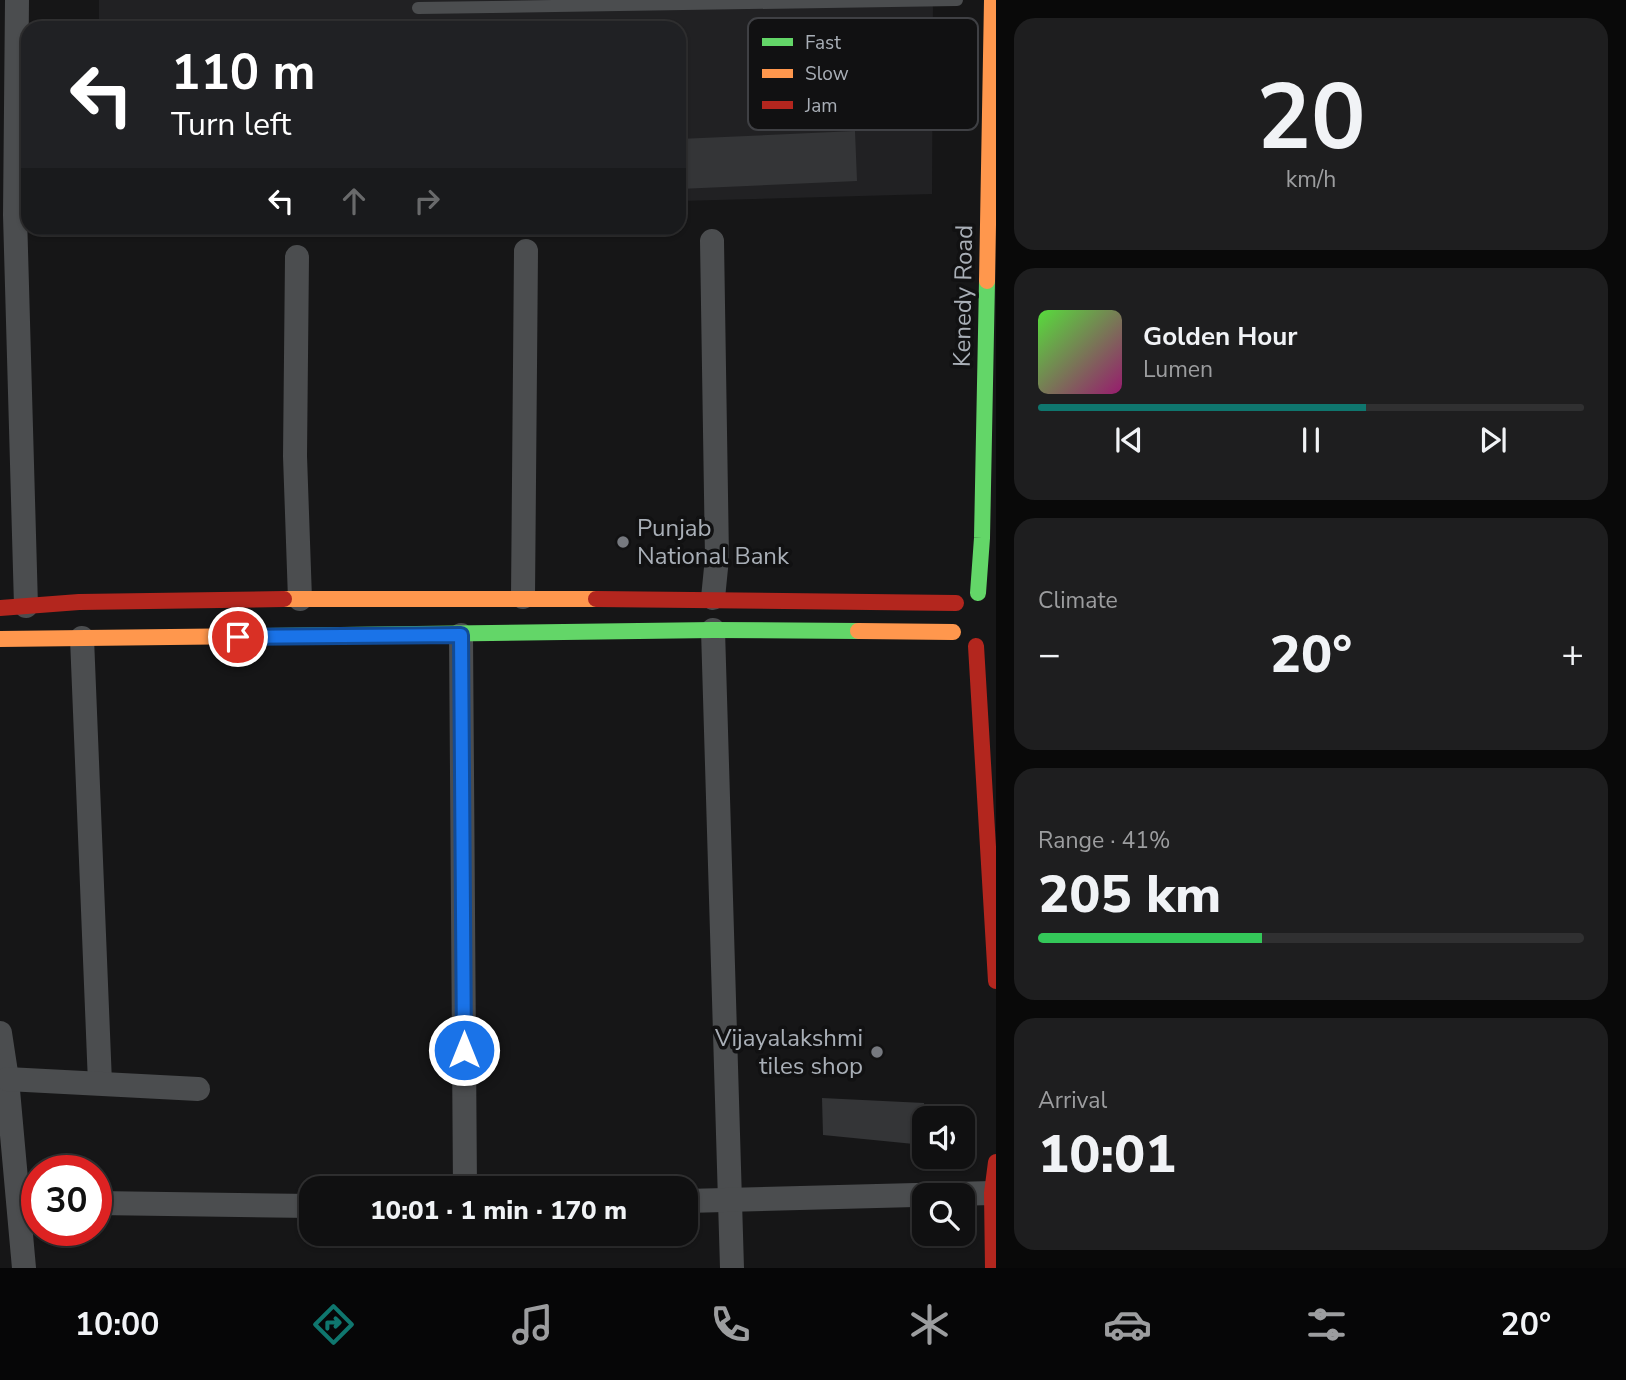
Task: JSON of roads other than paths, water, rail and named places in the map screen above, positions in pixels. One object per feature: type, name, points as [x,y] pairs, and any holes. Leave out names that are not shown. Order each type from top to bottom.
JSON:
[{"type":"main road","name":"Kenedy Road","points":[[956,603],[968,594],[986,595],[982,538],[990,324],[992,0]]},
{"type":"main road","points":[[0,608],[79,602],[523,597],[956,603],[951,614],[953,632],[961,641],[976,646],[994,641]]},
{"type":"main road","points":[[0,639],[713,630],[953,632]]},
{"type":"main road","points":[[976,646],[996,981]]},
{"type":"main road","points":[[994,1255],[992,1193],[996,1162]]},
{"type":"street","points":[[18,0],[8,215],[26,606]]},
{"type":"street","points":[[712,241],[717,558],[713,598]]},
{"type":"street","points":[[523,597],[526,251]]},
{"type":"street","points":[[297,257],[295,456],[300,599]]},
{"type":"street","points":[[713,630],[732,1268]]},
{"type":"street","points":[[461,635],[465,1176]]},
{"type":"street","points":[[82,638],[100,1083]]},
{"type":"street","points":[[0,1033],[21,1166]]},
{"type":"street","points":[[7,1079],[198,1089]]},
{"type":"street","points":[[698,1201],[992,1193]]},
{"type":"street","points":[[112,1203],[299,1206]]},
{"type":"street","points":[[24,1268],[25,1246]]},
{"type":"lane","points":[[418,8],[957,0]]},
{"type":"place","name":"Punjab National Bank","points":[[623,542]]},
{"type":"place","name":"Vijayalakshmi tiles shop","points":[[877,1052]]}]
